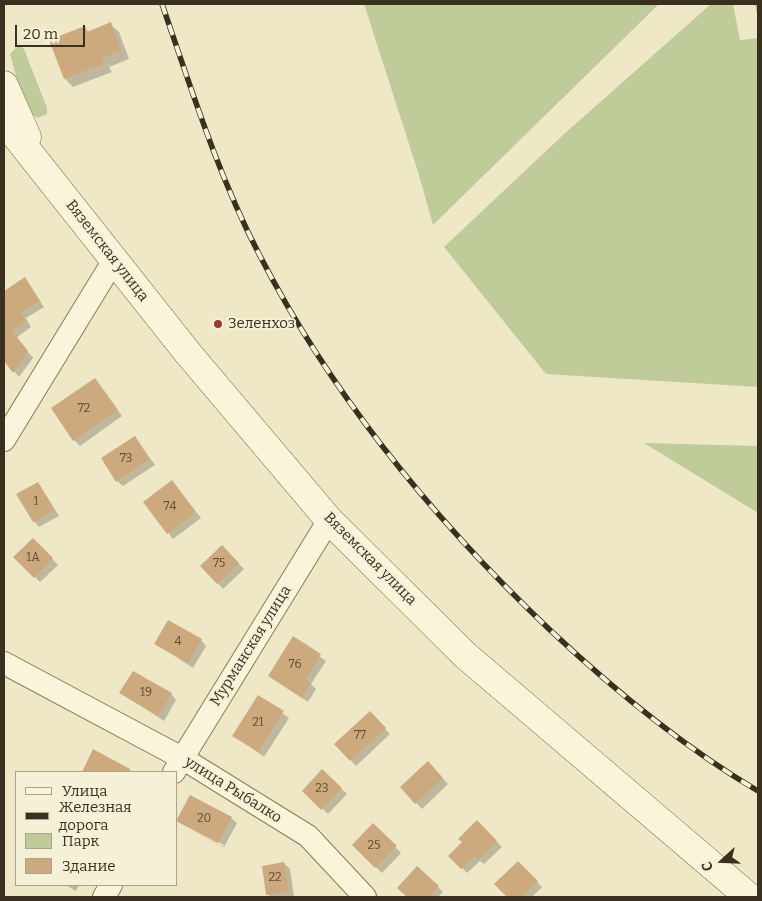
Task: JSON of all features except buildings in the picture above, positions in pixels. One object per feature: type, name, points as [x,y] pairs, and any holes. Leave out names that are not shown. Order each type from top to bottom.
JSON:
[{"type":"main road","points":[[4,85],[43,170]]},
{"type":"main road","points":[[4,121],[43,170]]},
{"type":"main road","name":"Вяземская улица","points":[[43,170],[187,352],[330,520],[465,655],[749,897]]},
{"type":"street","points":[[4,440],[114,260]]},
{"type":"street","name":"Мурманская улица","points":[[178,765],[330,520]]},
{"type":"street","name":"улица Рыбалко","points":[[4,663],[178,765],[308,836],[365,897]]},
{"type":"street","points":[[104,897],[110,886]]},
{"type":"green space","points":[[364,4],[659,4],[433,225],[419,175]]},
{"type":"green space","points":[[711,4],[733,4],[740,40],[758,38],[758,387],[546,374],[444,247],[563,135]]},
{"type":"green space","points":[[19,45],[24,49],[47,108],[47,114],[37,118],[24,98],[10,54]]},
{"type":"green space","points":[[644,443],[758,446],[758,513]]},
{"type":"railway","points":[[162,4],[218,162],[244,224],[288,306],[319,357],[353,407],[427,501],[466,545],[550,630],[650,716],[702,755],[758,791]]},
{"type":"place","name":"Зеленхоз","points":[[218,324]]}]
